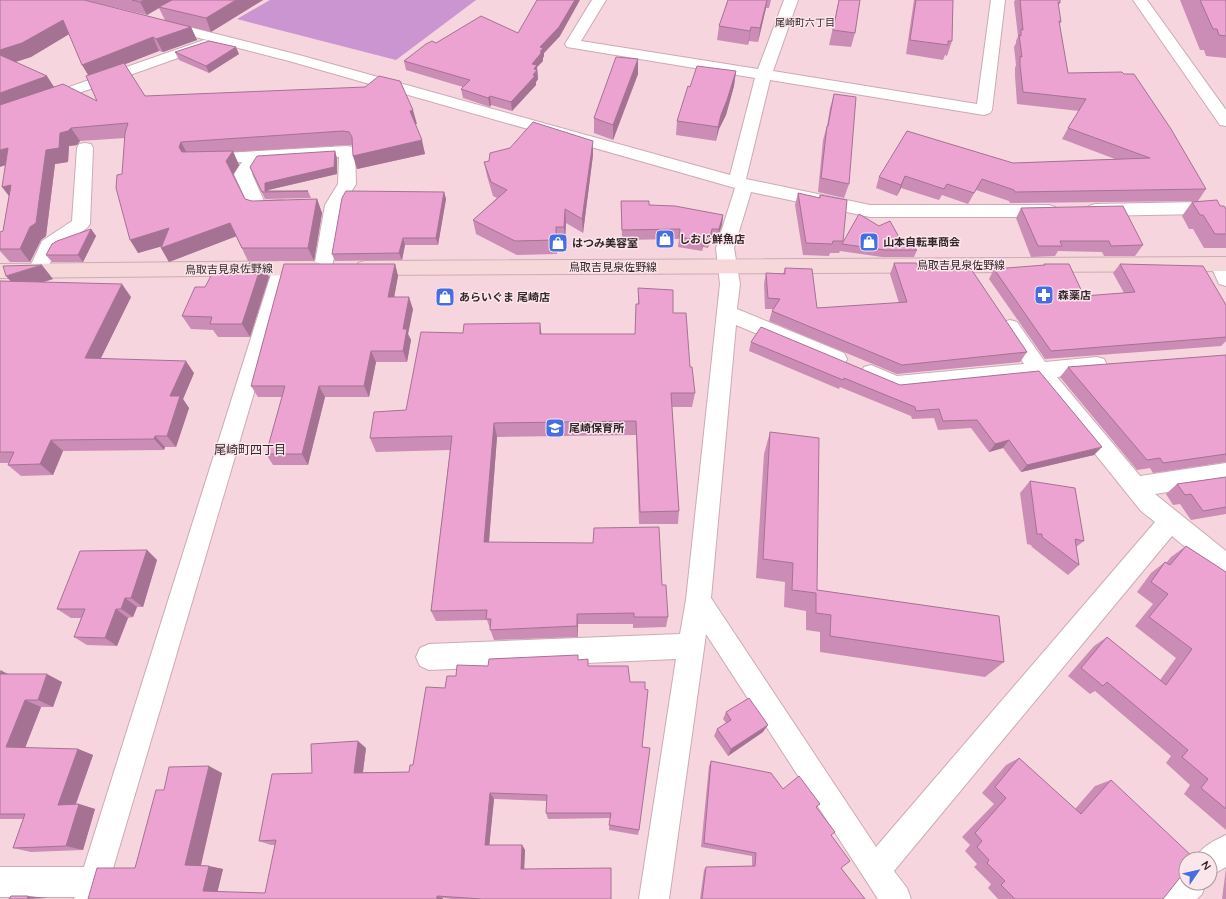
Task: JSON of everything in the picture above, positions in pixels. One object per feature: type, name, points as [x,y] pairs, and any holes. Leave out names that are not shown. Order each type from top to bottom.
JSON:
[{"type":"main road","name":"鳥取吉見泉佐野線","points":[[0,271],[282,268],[728,267],[974,275],[1224,269]]},
{"type":"street","points":[[600,0],[572,44],[984,110],[998,0]]},
{"type":"street","points":[[654,899],[698,600],[730,284],[725,248],[741,184],[764,74],[791,0]]},
{"type":"street","points":[[1140,0],[1226,121]]},
{"type":"street","points":[[170,11],[150,21],[388,84],[741,184],[870,211],[938,212],[1201,208]]},
{"type":"street","points":[[0,116],[219,39]]},
{"type":"street","points":[[37,271],[48,246],[81,224],[84,148]]},
{"type":"street","points":[[194,160],[347,151],[347,184],[326,205],[336,268]]},
{"type":"street","points":[[254,157],[243,174],[258,207],[296,206]]},
{"type":"street","points":[[0,882],[92,891],[282,268]]},
{"type":"street","points":[[999,311],[1039,369],[1149,504],[1222,558]]},
{"type":"street","points":[[727,313],[896,384],[1039,369],[1117,364]]},
{"type":"street","points":[[1135,487],[1226,473]]},
{"type":"street","points":[[875,871],[1171,521]]},
{"type":"street","points":[[698,600],[875,871],[896,899]]},
{"type":"street","points":[[429,657],[692,646]]},
{"type":"street","points":[[1177,899],[1184,891]]},
{"type":"shaded area","points":[[270,0],[476,0],[396,60],[237,19]]},
{"type":"building","points":[[0,0],[84,0],[191,27],[156,39],[153,37],[82,65],[63,20],[22,43],[0,50]]},
{"type":"building","points":[[132,0],[144,0],[140,2]]},
{"type":"building","points":[[172,0],[236,0],[206,18],[159,7]]},
{"type":"building","points":[[537,0],[575,0],[559,27],[540,47],[543,48],[540,52],[542,52],[532,64],[537,65],[534,69],[537,70],[533,75],[535,76],[511,102],[490,96],[488,98],[461,89],[470,80],[404,61],[426,44],[432,41],[436,43],[481,16],[518,33]]},
{"type":"building","points":[[728,0],[767,0],[760,28],[751,27],[750,31],[719,26]]},
{"type":"building","points":[[839,0],[860,0],[855,33],[833,30]]},
{"type":"building","points":[[916,0],[953,0],[952,41],[948,41],[948,45],[910,40]]},
{"type":"building","points":[[1020,0],[1060,0],[1060,3],[1058,2],[1061,22],[1059,21],[1068,73],[1122,72],[1124,74],[1134,74],[1171,129],[1206,189],[1015,192],[1014,190],[982,179],[974,193],[947,184],[944,189],[905,176],[901,185],[879,177],[907,131],[1013,163],[1150,158],[1068,128],[1086,99],[1023,92],[1020,56],[1022,57],[1019,35],[1021,36],[1021,29],[1023,30]]},
{"type":"building","points":[[1200,0],[1226,0],[1226,36],[1219,35],[1217,29],[1213,29]]},
{"type":"building","points":[[209,41],[236,47],[206,66],[175,52]]},
{"type":"building","points":[[0,55],[47,76],[0,93]]},
{"type":"building","points":[[616,57],[638,59],[613,125],[594,118]]},
{"type":"building","points":[[124,63],[145,96],[365,87],[379,76],[400,81],[413,110],[410,111],[422,140],[353,156],[352,137],[349,132],[343,131],[181,142],[179,147],[182,152],[233,151],[226,161],[245,199],[252,201],[317,199],[308,248],[242,248],[230,223],[161,248],[169,228],[130,240],[116,188],[117,175],[122,174],[125,133],[128,123],[71,128],[68,131],[60,133],[59,148],[46,150],[36,223],[30,227],[20,249],[0,249],[0,232],[3,231],[11,185],[2,187],[8,148],[0,150],[0,105],[63,84],[97,101],[86,76]]},
{"type":"building","points":[[697,66],[736,71],[718,127],[677,121],[688,86],[690,87]]},
{"type":"building","points":[[834,94],[856,97],[849,184],[821,178],[827,126]]},
{"type":"building","points":[[533,122],[593,141],[582,219],[565,209],[564,227],[556,227],[556,240],[515,241],[473,220],[507,190],[491,182],[484,162],[489,161],[490,153],[510,148]]},
{"type":"building","points":[[335,151],[334,167],[265,183],[265,191],[308,191],[262,192],[250,167],[257,156]]},
{"type":"building","points":[[346,191],[444,192],[436,238],[403,238],[399,253],[332,254],[342,198]]},
{"type":"building","points":[[798,193],[820,198],[820,195],[847,200],[843,241],[833,241],[832,244],[806,243]]},
{"type":"building","points":[[1217,200],[1220,206],[1224,206],[1226,209],[1226,234],[1215,234],[1203,215],[1200,215],[1192,202]]},
{"type":"building","points":[[621,201],[649,201],[649,205],[675,206],[723,215],[719,229],[712,229],[710,238],[705,237],[703,241],[679,237],[680,229],[622,230]]},
{"type":"building","points":[[1123,206],[1143,245],[1111,246],[1109,241],[1060,241],[1062,246],[1038,246],[1021,208]]},
{"type":"building","points":[[859,214],[879,226],[890,221],[900,239],[917,250],[885,250],[842,244]]},
{"type":"building","points":[[91,229],[78,255],[46,255],[52,244],[57,241]]},
{"type":"building","points":[[249,263],[262,263],[242,324],[210,324],[212,317],[182,316],[195,287],[205,287],[213,272],[253,273]]},
{"type":"building","points":[[894,263],[916,263],[918,266],[969,266],[1027,352],[902,365],[772,311],[780,299],[768,298],[766,273],[785,274],[785,268],[812,269],[817,308],[907,302]]},
{"type":"building","points":[[284,264],[395,264],[388,297],[409,297],[403,329],[407,329],[403,351],[371,351],[364,386],[319,386],[302,454],[266,454],[285,386],[251,386]]},
{"type":"building","points":[[1044,264],[1069,264],[1084,296],[1135,292],[1120,264],[1203,266],[1226,305],[1226,337],[1051,351],[994,269],[1045,265]]},
{"type":"building","points":[[42,265],[6,276],[3,266]]},
{"type":"building","points":[[0,281],[122,284],[85,358],[186,361],[170,396],[180,396],[167,436],[155,436],[154,439],[51,440],[40,464],[8,465],[14,452],[0,452]]},
{"type":"building","points":[[638,288],[673,290],[673,313],[686,313],[690,367],[692,367],[695,393],[671,393],[679,511],[640,512],[636,421],[494,423],[484,542],[593,543],[594,528],[659,527],[662,585],[666,585],[668,617],[634,617],[634,613],[577,614],[577,626],[490,630],[491,619],[486,619],[487,610],[431,611],[452,436],[370,438],[374,412],[406,410],[421,332],[463,333],[464,324],[540,323],[540,334],[635,334],[636,304],[639,304]]},
{"type":"building","points":[[761,327],[900,385],[1039,371],[1102,447],[1027,465],[1009,440],[995,444],[977,420],[943,421],[939,409],[916,411],[915,407],[844,378],[843,380],[751,342]]},
{"type":"building","points":[[1226,355],[1226,454],[1163,463],[1160,458],[1147,460],[1068,367]]},
{"type":"building","points":[[770,432],[819,438],[817,590],[999,616],[1004,662],[830,636],[831,615],[816,613],[816,593],[792,590],[793,563],[763,559]]},
{"type":"building","points":[[1226,477],[1226,507],[1203,511],[1191,494],[1185,495],[1177,484]]},
{"type":"building","points":[[1030,481],[1075,488],[1084,541],[1075,539],[1079,565],[1042,537],[1042,534],[1037,534]]},
{"type":"building","points":[[1186,546],[1226,572],[1226,809],[1201,788],[1208,779],[1182,757],[1188,750],[1107,682],[1103,686],[1081,668],[1107,637],[1166,685],[1192,649],[1149,617],[1168,594],[1151,582],[1165,562],[1170,565]]},
{"type":"building","points":[[147,550],[131,598],[125,598],[121,609],[116,609],[105,638],[74,637],[85,609],[57,609],[80,551]]},
{"type":"building","points":[[578,655],[578,660],[588,659],[588,666],[628,666],[630,682],[645,682],[645,689],[648,690],[642,747],[650,748],[639,830],[609,825],[611,813],[546,813],[547,795],[490,793],[485,845],[522,845],[521,869],[611,868],[611,899],[482,899],[437,896],[437,899],[88,899],[97,868],[135,868],[156,790],[164,790],[169,767],[209,766],[185,865],[209,866],[203,891],[265,893],[276,840],[259,841],[272,774],[312,773],[311,744],[358,741],[354,773],[409,772],[410,765],[413,765],[426,687],[445,688],[447,676],[456,676],[457,665],[488,666],[489,659]]},
{"type":"building","points":[[0,674],[47,674],[38,700],[25,700],[6,747],[78,749],[58,805],[79,804],[66,846],[13,848],[25,814],[0,814]]},
{"type":"building","points":[[749,698],[768,725],[731,749],[717,729],[731,720],[726,712]]},
{"type":"building","points":[[1019,758],[1081,814],[1111,780],[1186,851],[1178,851],[1178,880],[1163,899],[1015,899],[1001,885],[1005,881],[987,863],[989,860],[977,847],[982,841],[975,833],[1006,798],[995,787]]},
{"type":"building","points":[[711,761],[771,773],[783,789],[799,776],[820,804],[816,807],[835,832],[831,835],[850,861],[841,868],[865,899],[702,899],[706,867],[755,866],[756,853],[704,843]]},
{"type":"building","points":[[11,896],[28,896],[27,899],[9,899]]},
{"type":"place","name":"しおじ鮮魚店","points":[[665,239]]},
{"type":"place","name":"山本自転車商会","points":[[869,242]]},
{"type":"place","name":"はつみ美容室","points":[[558,243]]},
{"type":"place","name":"森薬店","points":[[1044,295]]},
{"type":"place","name":"あらいぐま 尾崎店","points":[[445,297]]},
{"type":"place","name":"尾崎保育所","points":[[555,428]]},
{"type":"district","name":"尾崎町六丁目","points":[[805,22]]},
{"type":"district","name":"尾崎町四丁目","points":[[250,449]]}]
